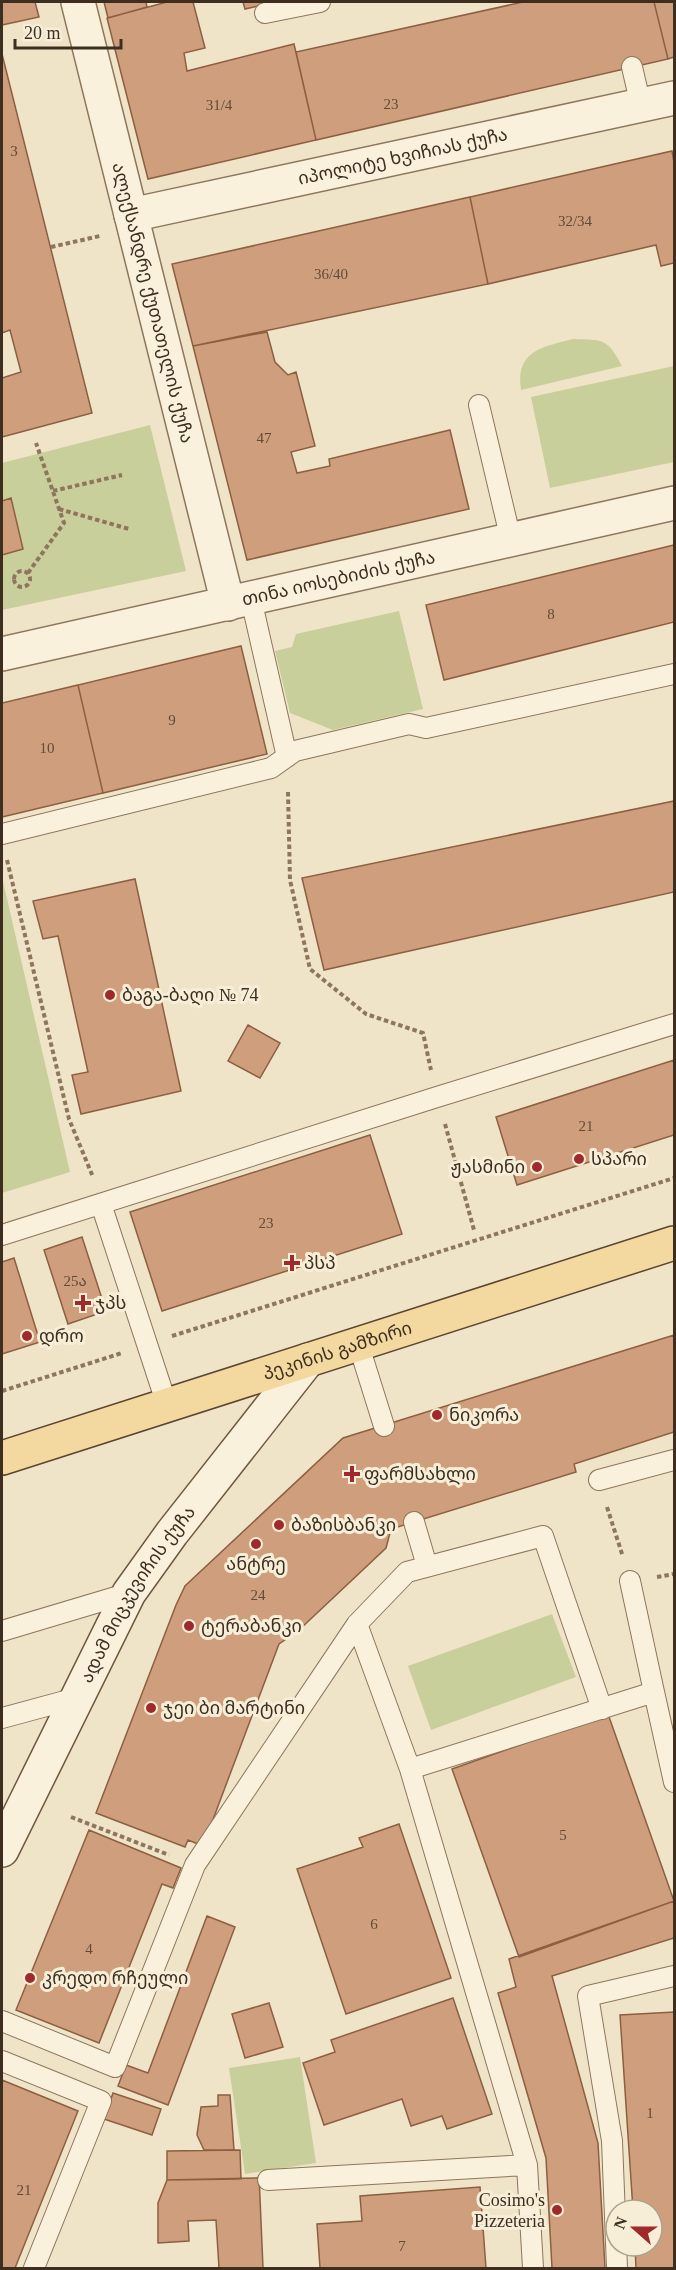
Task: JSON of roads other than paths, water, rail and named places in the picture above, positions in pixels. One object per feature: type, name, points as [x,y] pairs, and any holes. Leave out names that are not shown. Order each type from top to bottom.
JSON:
[{"type":"main road","name":"პეკინის გამზირი","points":[[2,1458],[675,1243]]},
{"type":"street","name":"ალექსანდრე ქუთათელის ქუჩა","points":[[78,2],[131,215],[240,601]]},
{"type":"street","name":"იპოლიტე ხვიჩიას ქუჩა","points":[[131,215],[675,98]]},
{"type":"street","name":"თინა იოსებიძის ქუჩა","points":[[2,654],[675,503]]},
{"type":"street","name":"ადამ მიცკევიჩის ქუჩა","points":[[2,1850],[129,1593],[172,1533],[308,1360]]},
{"type":"lane","points":[[265,14],[320,2]]},
{"type":"lane","points":[[632,67],[640,106]]},
{"type":"lane","points":[[479,405],[511,540]]},
{"type":"lane","points":[[240,601],[286,757]]},
{"type":"lane","points":[[2,834],[271,768],[294,751],[409,724],[426,728],[675,674]]},
{"type":"lane","points":[[2,1235],[675,1024]]},
{"type":"lane","points":[[100,1203],[167,1405]]},
{"type":"lane","points":[[358,1343],[384,1426]]},
{"type":"lane","points":[[599,1480],[675,1460]]},
{"type":"lane","points":[[414,1522],[427,1566]]},
{"type":"lane","points":[[2,2021],[115,2067],[195,1864],[357,1624],[407,1572],[543,1536],[602,1709]]},
{"type":"lane","points":[[630,1581],[675,1782]]},
{"type":"lane","points":[[2,1631],[129,1593]]},
{"type":"lane","points":[[357,1624],[410,1769],[527,2165],[533,2268]]},
{"type":"lane","points":[[410,1769],[654,1692]]},
{"type":"lane","points":[[2,1718],[76,1698]]},
{"type":"lane","points":[[617,2268],[612,2141],[588,1996],[675,1976]]},
{"type":"lane","points":[[2,2061],[101,2101],[34,2268]]},
{"type":"lane","points":[[268,2180],[527,2165]]},
{"type":"place","name":"ბაგა-ბაღი № 74","points":[[110,995]]},
{"type":"place","name":"სპარი","points":[[579,1159]]},
{"type":"place","name":"ჟასმინი","points":[[537,1167]]},
{"type":"place","name":"პსპ","points":[[292,1263]]},
{"type":"place","name":"ჯპს","points":[[83,1303]]},
{"type":"place","name":"დრო","points":[[27,1336]]},
{"type":"place","name":"ნიკორა","points":[[437,1415]]},
{"type":"place","name":"ფარმსახლი","points":[[352,1474]]},
{"type":"place","name":"ბაზისბანკი","points":[[279,1525]]},
{"type":"place","name":"ანტრე","points":[[256,1544]]},
{"type":"place","name":"ტერაბანკი","points":[[189,1626]]},
{"type":"place","name":"ჯეი ბი მარტინი","points":[[151,1708]]},
{"type":"place","name":"კრედო რჩეული","points":[[30,1978]]},
{"type":"place","name":"Cosimo's Pizzeteria","points":[[557,2210]]}]
